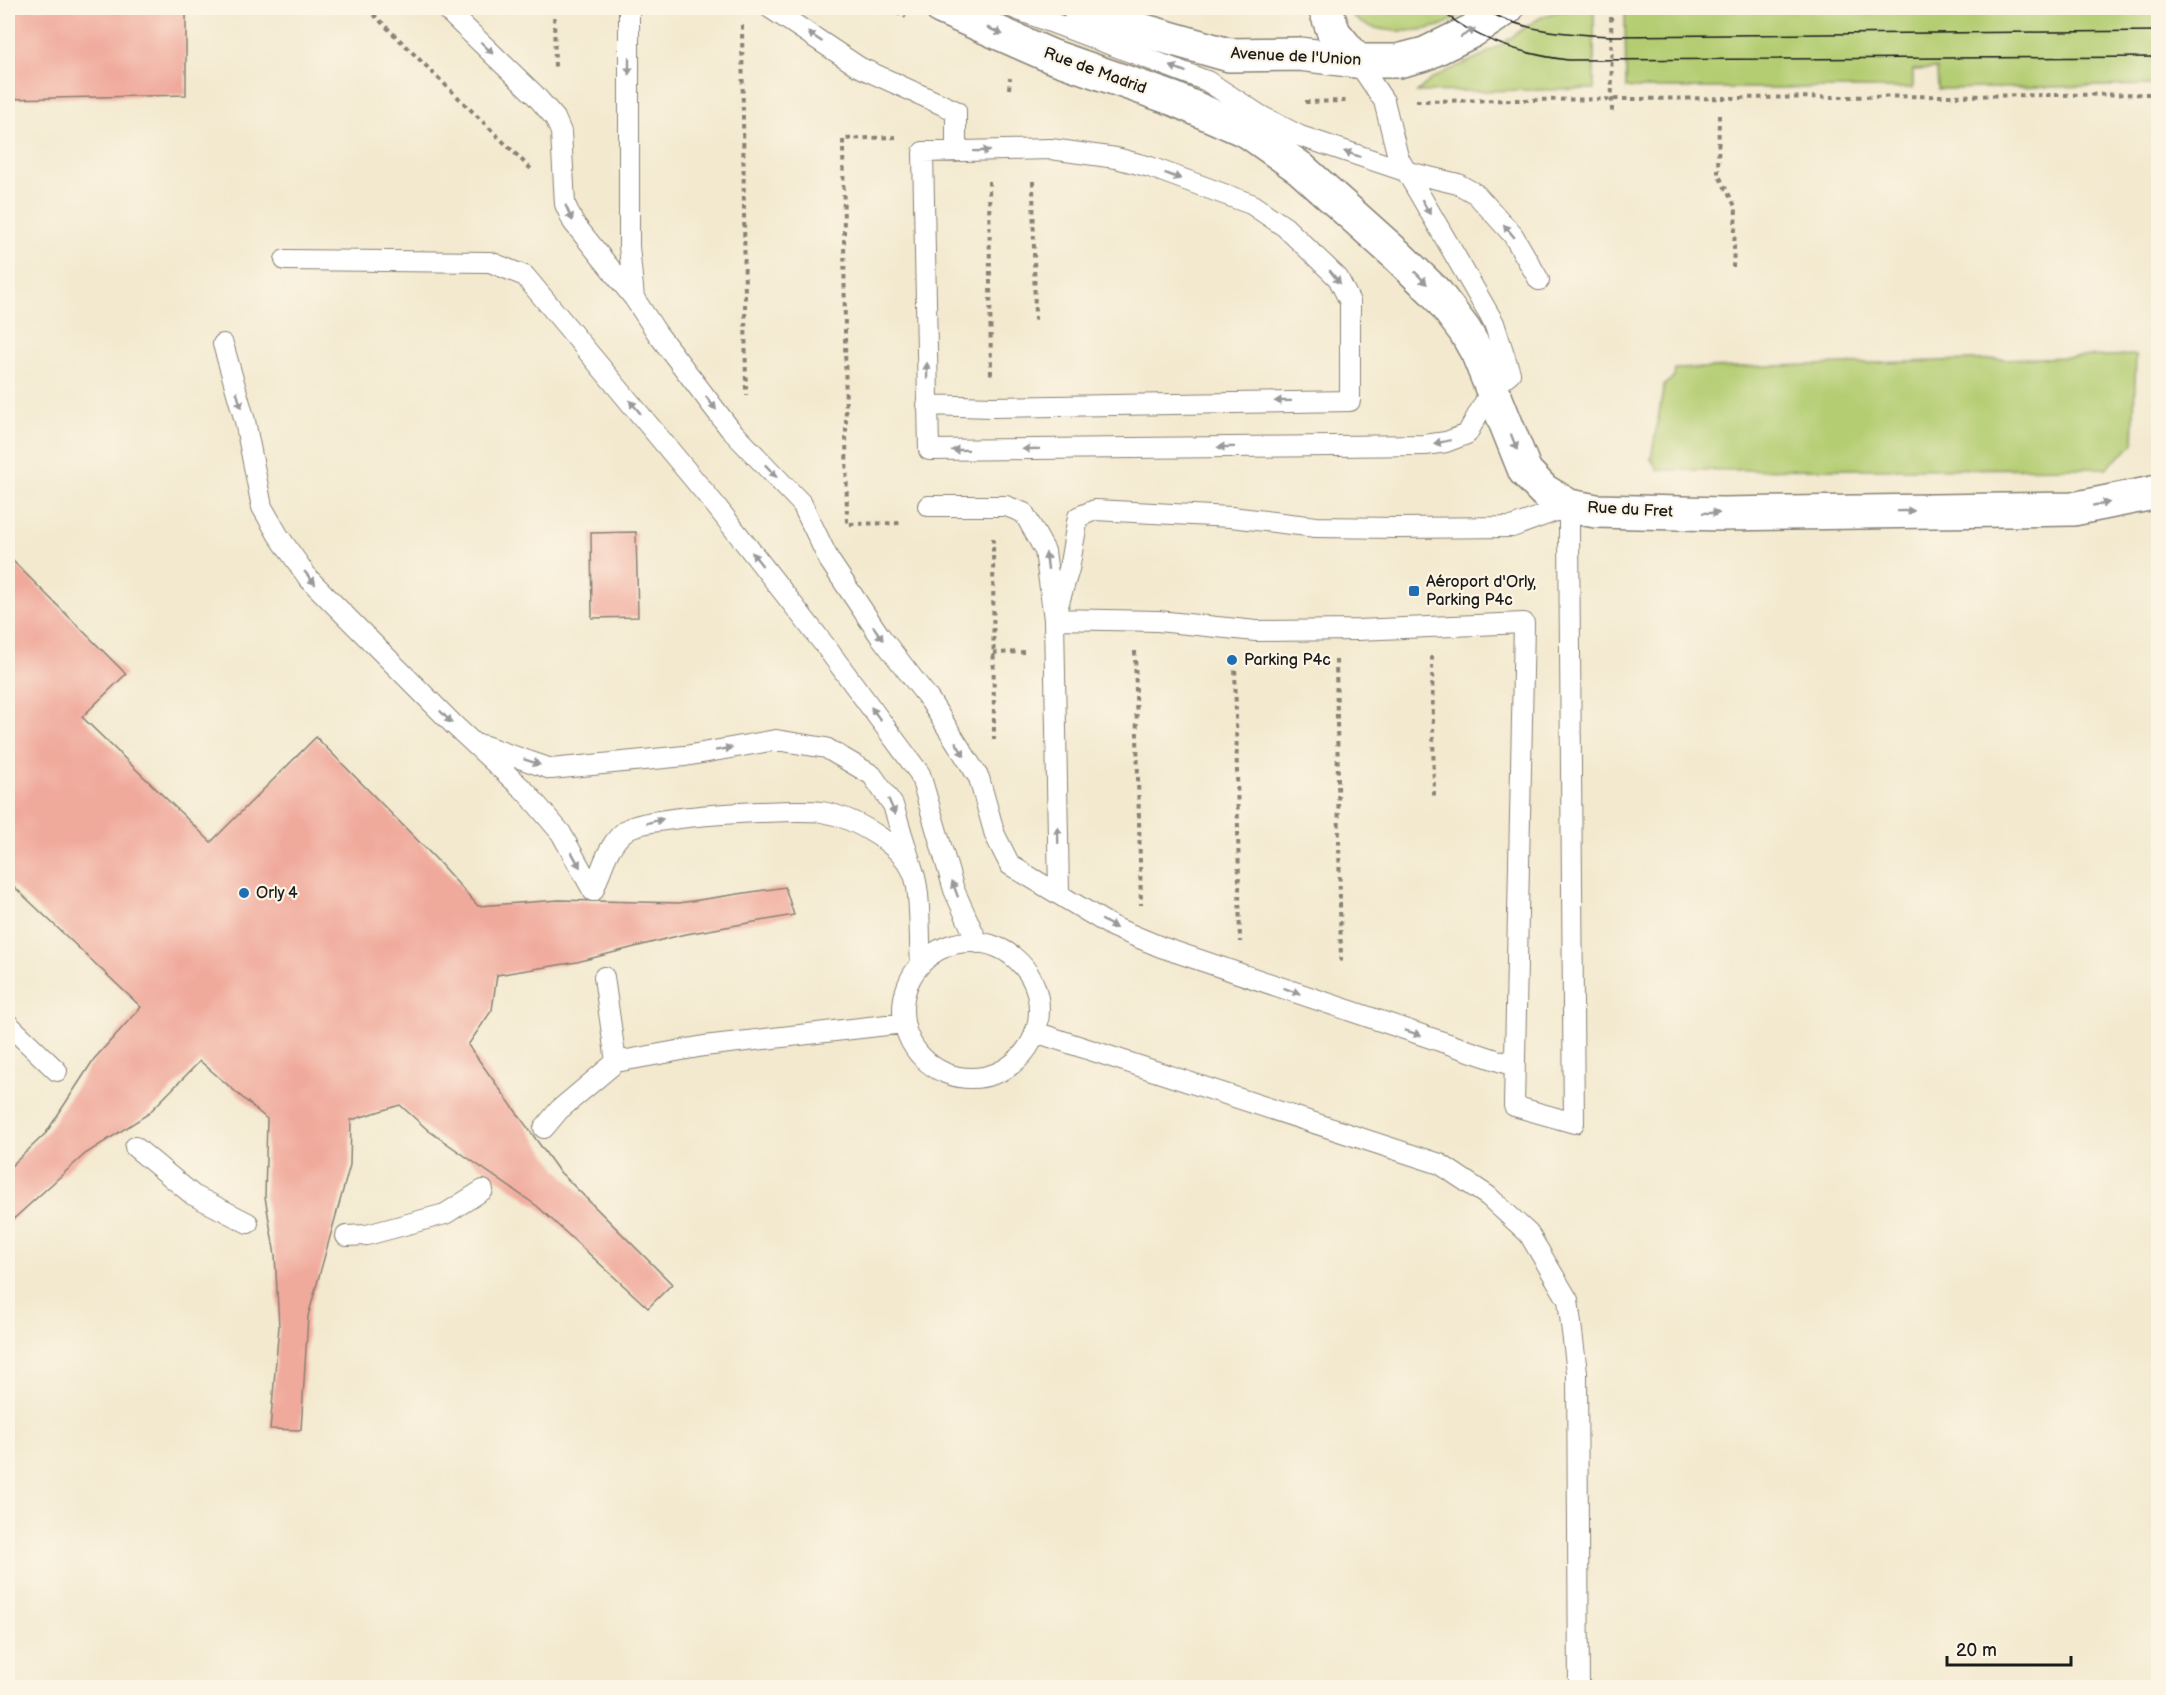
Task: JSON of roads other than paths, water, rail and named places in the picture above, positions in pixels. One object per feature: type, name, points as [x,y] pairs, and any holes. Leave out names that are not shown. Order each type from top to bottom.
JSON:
[{"type":"street","name":"Rue de Madrid","points":[[942,8],[1051,56],[1173,99],[1249,132]]},
{"type":"street","name":"Avenue de l'Union","points":[[1079,8],[1131,27],[1229,55],[1299,54],[1357,61],[1398,61],[1425,54],[1472,31],[1507,8]]},
{"type":"street","points":[[1325,8],[1334,33],[1357,61]]},
{"type":"street","name":"Rue du Fret","points":[[1249,132],[1300,168],[1437,294],[1465,331],[1493,387],[1525,471],[1544,490],[1569,506],[1596,511],[1723,514],[2073,509],[2158,492]]},
{"type":"lane","points":[[445,8],[555,118],[561,132],[565,204],[573,222],[634,298],[657,333],[730,429],[802,504],[829,560],[880,636],[929,699],[979,778],[995,835],[1010,865],[1113,927],[1161,947],[1514,1066]]},
{"type":"lane","points":[[629,8],[630,256],[634,298]]},
{"type":"lane","points":[[770,8],[859,67],[956,111],[956,152]]},
{"type":"lane","points":[[1013,8],[1207,81],[1261,116],[1300,136],[1408,172],[1458,184],[1476,194],[1514,235],[1539,280]]},
{"type":"lane","points":[[927,405],[992,407],[1350,400],[1350,302],[1338,278],[1285,227],[1251,204],[1150,167],[1116,158],[1051,149],[923,152],[927,405],[929,450],[1425,445],[1446,442],[1467,434],[1493,387],[1510,373],[1494,323],[1398,157],[1384,101],[1357,61]]},
{"type":"lane","points":[[285,260],[490,262],[525,276],[716,506],[823,643],[920,774],[954,890],[978,943]]},
{"type":"lane","points":[[223,344],[245,421],[262,507],[278,535],[309,579],[454,725],[476,743],[527,793],[561,833],[593,891],[612,845],[629,828],[665,818],[768,812],[823,812],[874,832],[897,850],[915,877]]},
{"type":"lane","points":[[928,506],[1006,506],[1024,513],[1045,551],[1054,619],[1059,893]]},
{"type":"lane","points":[[1569,506],[1574,1123],[1514,1106],[1524,623],[1357,630],[1256,631],[1158,621],[1054,619],[1069,569],[1078,517],[1095,510],[1231,517],[1316,527],[1419,528],[1512,527],[1569,506]]},
{"type":"lane","points":[[476,743],[551,769],[685,756],[776,740],[826,748],[872,775],[893,804],[915,877],[921,964]]},
{"type":"lane","points":[[978,943],[998,948],[1015,959],[1028,974],[1036,992],[1038,1012],[1035,1032],[1025,1052],[1008,1067],[988,1076],[966,1078],[944,1073],[926,1062],[912,1044],[904,1023],[903,1002],[909,982],[921,964],[937,951],[957,944],[978,943]]},
{"type":"lane","points":[[604,977],[616,1062]]},
{"type":"lane","points":[[544,1128],[559,1110],[616,1062],[704,1046],[904,1023]]},
{"type":"lane","points":[[8,1024],[57,1071]]},
{"type":"lane","points":[[1035,1032],[1440,1164],[1488,1196],[1529,1234],[1568,1300],[1576,1372],[1579,1688]]},
{"type":"lane","points":[[135,1147],[193,1195],[248,1223]]},
{"type":"lane","points":[[346,1236],[367,1235],[445,1214],[483,1190]]},
{"type":"tram line","points":[[1438,8],[1467,29],[1499,44],[1533,54],[1568,60],[2158,57]]},
{"type":"tram line","points":[[1482,8],[1528,27],[1561,33],[1612,36],[2158,31]]},
{"type":"place","name":"Aéroport d'Orly, Parking P4c","points":[[1414,591]]},
{"type":"place","name":"Parking P4c","points":[[1232,660]]},
{"type":"place","name":"Orly 4","points":[[244,893]]}]
